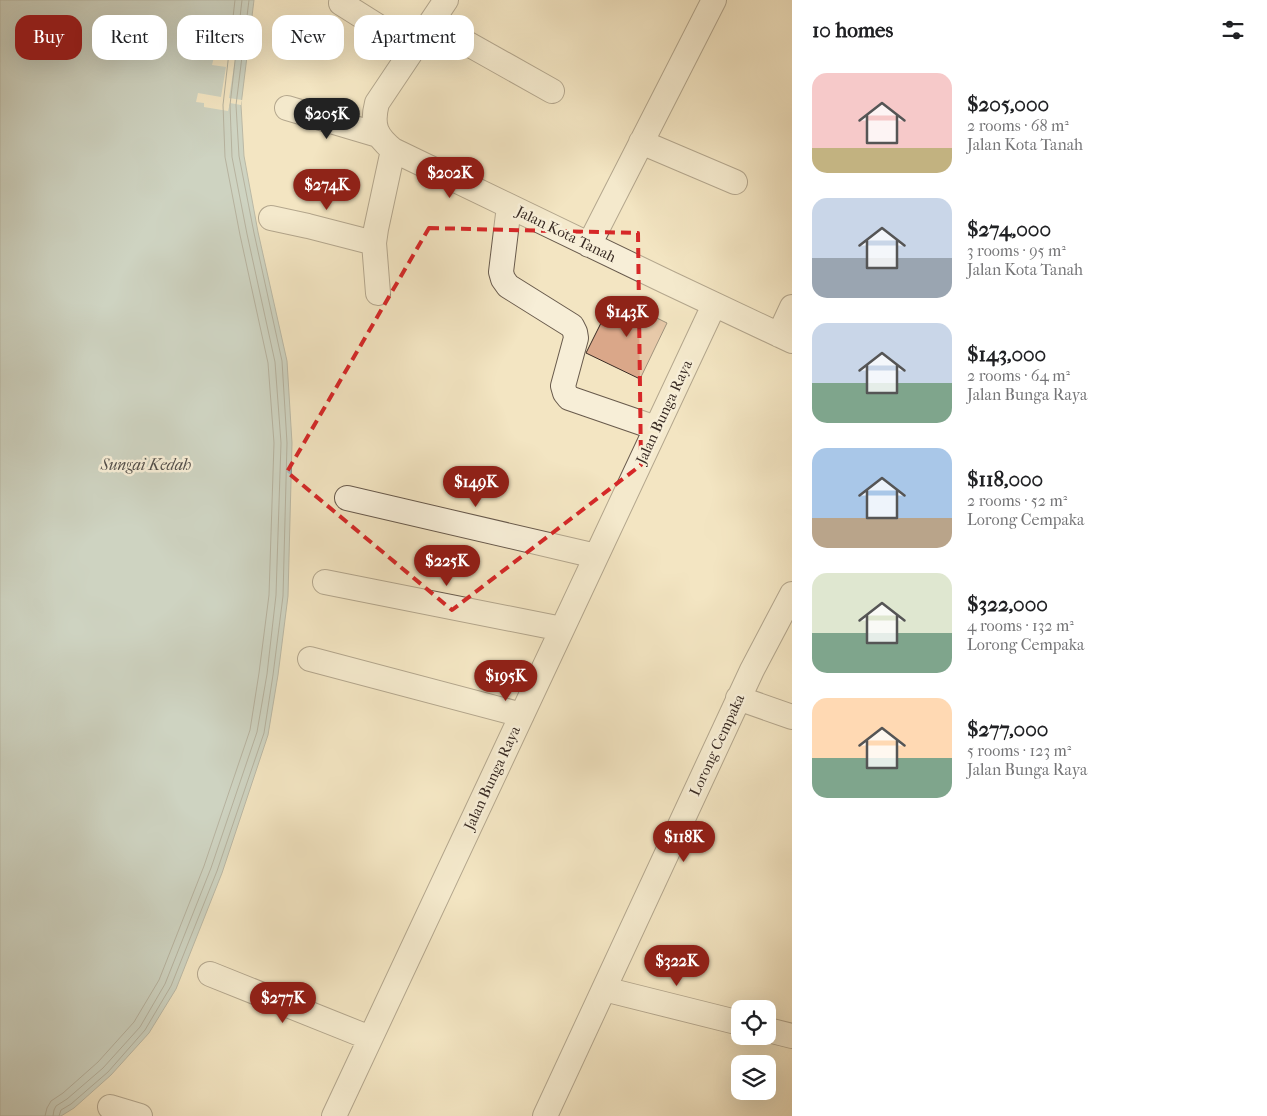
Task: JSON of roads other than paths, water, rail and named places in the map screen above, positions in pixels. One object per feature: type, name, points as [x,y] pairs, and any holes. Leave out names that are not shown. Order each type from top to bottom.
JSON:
[{"type":"street","points":[[436,15],[446,0]]},
{"type":"street","points":[[589,245],[714,0]]},
{"type":"street","points":[[341,3],[360,15]]},
{"type":"street","points":[[474,47],[552,91]]},
{"type":"street","points":[[378,293],[374,243],[386,143],[374,125],[374,114],[377,104],[407,60]]},
{"type":"street","name":"Jalan Kota Tanah","points":[[287,108],[386,143],[509,206],[786,338]]},
{"type":"street","points":[[641,142],[736,182]]},
{"type":"street","points":[[509,206],[501,272],[503,279],[508,286],[572,326],[575,332],[576,338],[563,386],[564,393],[570,398],[656,428]]},
{"type":"street","points":[[271,218],[374,243]]},
{"type":"street","name":"Jalan Bunga Raya","points":[[334,1116],[714,305]]},
{"type":"street","points":[[786,338],[792,307]]},
{"type":"street","points":[[347,498],[596,556]]},
{"type":"street","points":[[325,582],[562,630]]},
{"type":"street","name":"Lorong Cempaka","points":[[545,1116],[738,698],[792,594]]},
{"type":"street","points":[[310,659],[522,715]]},
{"type":"street","points":[[738,698],[792,718]]},
{"type":"street","points":[[210,974],[370,1038]]},
{"type":"street","points":[[604,989],[731,1021]]},
{"type":"street","points":[[776,1032],[792,1036]]},
{"type":"street","points":[[110,1107],[140,1116]]},
{"type":"water","name":"Sungai Kedah","points":[[0,0],[254,0],[252,15],[177,15],[177,60],[247,60],[241,105],[244,156],[258,232],[287,361],[292,443],[288,596],[268,735],[222,873],[176,989],[149,1033],[111,1075],[74,1108],[61,1116],[0,1116]]}]
